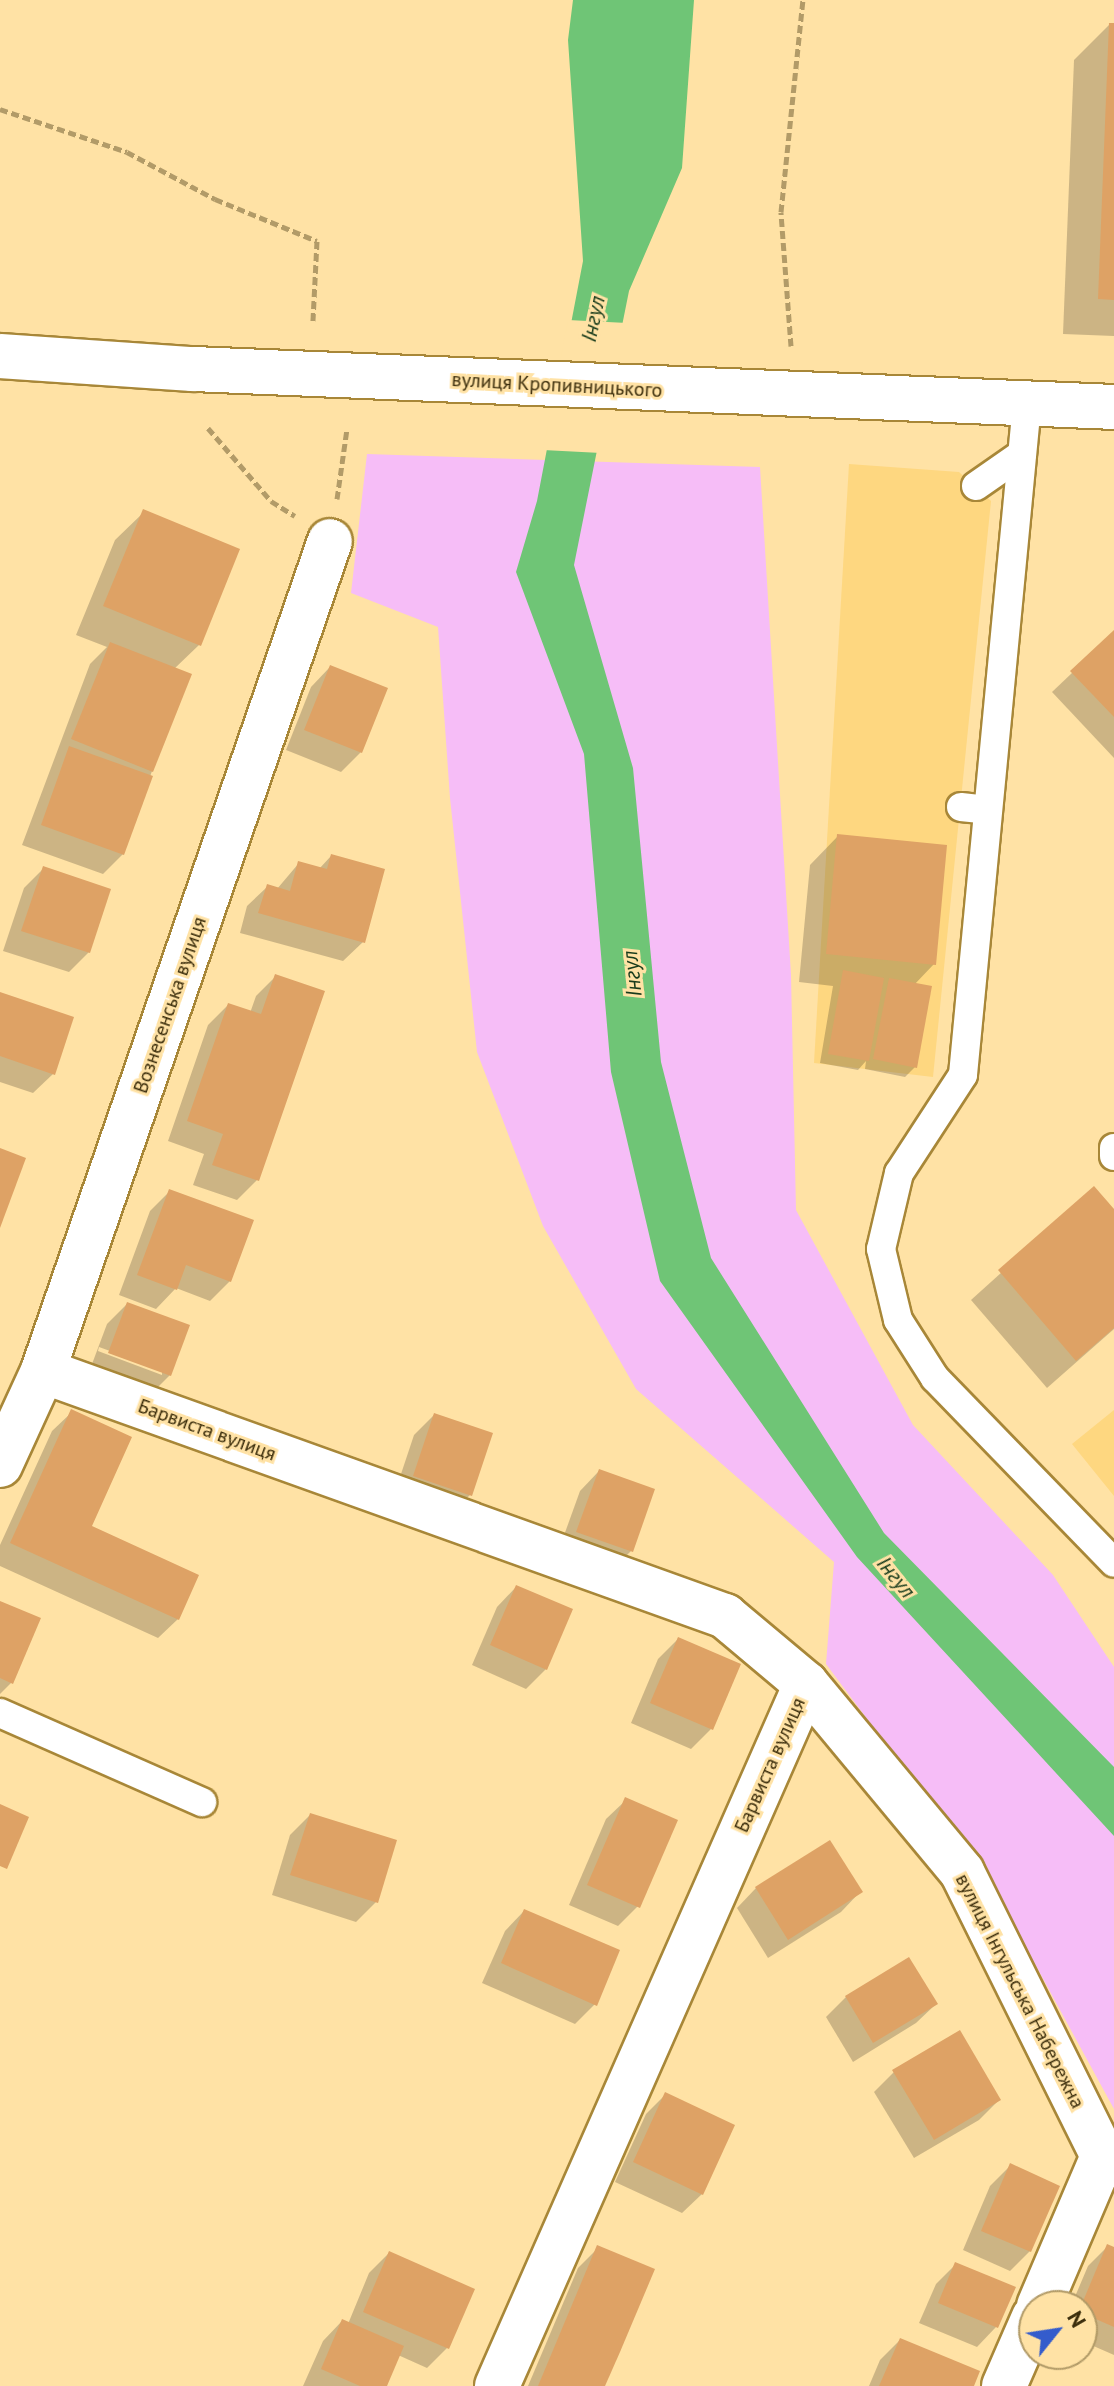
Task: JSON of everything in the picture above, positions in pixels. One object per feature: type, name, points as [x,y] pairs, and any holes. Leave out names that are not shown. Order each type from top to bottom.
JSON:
[{"type":"street","name":"вулиця Кропивницького","points":[[0,356],[764,395],[1114,407]]},
{"type":"street","name":"Вознесенська вулиця","points":[[0,1465],[43,1371],[330,541]]},
{"type":"street","name":"Барвиста вулиця","points":[[43,1371],[725,1616],[806,1684],[497,2386]]},
{"type":"street","name":"вулиця Інгульська Набережна","points":[[806,1684],[962,1872],[1109,2160]]},
{"type":"street","points":[[1047,2290],[1109,2160]]},
{"type":"street","points":[[1004,2386],[1018,2354]]},
{"type":"lane","points":[[1027,404],[975,809],[963,1075],[899,1173],[881,1249],[898,1320],[935,1378],[1114,1563]]},
{"type":"lane","points":[[976,486],[1022,454]]},
{"type":"lane","points":[[1114,1148],[1114,1156]]},
{"type":"lane","points":[[0,1713],[202,1802]]},
{"type":"path","points":[[791,346],[781,212],[803,0]]},
{"type":"path","points":[[0,109],[127,152],[215,199],[317,241],[313,321]]},
{"type":"path","points":[[208,428],[271,501],[330,541],[347,429]]},
{"type":"shaded area","points":[[367,454],[760,467],[791,975],[796,1210],[913,1425],[1053,1575],[1114,1667],[1114,2109],[994,1889],[826,1664],[834,1562],[636,1389],[543,1226],[477,1052],[450,798],[438,627],[351,593]]},
{"type":"shaded area","points":[[849,464],[959,472],[991,501],[933,1077],[814,1063]]},
{"type":"shaded area","points":[[1114,1410],[1114,1496],[1072,1444]]},
{"type":"water","name":"Інгул","points":[[573,0],[694,0],[682,168],[629,291],[574,565],[633,768],[661,1062],[711,1258],[884,1533],[1114,1767],[1114,1836],[857,1557],[660,1281],[611,1072],[584,754],[516,572],[537,501],[583,261],[568,40]]},
{"type":"pier","points":[[568,320],[627,323],[601,453],[543,450]]},
{"type":"building","points":[[1109,23],[1114,23],[1114,300],[1098,299]]},
{"type":"building","points":[[143,509],[240,549],[201,646],[103,606]]},
{"type":"building","points":[[1114,630],[1114,717],[1070,671]]},
{"type":"building","points":[[110,642],[192,674],[153,772],[71,739]]},
{"type":"building","points":[[330,665],[388,688],[362,753],[304,730]]},
{"type":"building","points":[[69,746],[153,776],[124,855],[41,825]]},
{"type":"building","points":[[837,834],[947,845],[936,965],[826,954]]},
{"type":"building","points":[[331,854],[385,869],[365,943],[258,913],[267,884],[290,891],[298,861],[327,869]]},
{"type":"building","points":[[43,866],[111,889],[90,953],[21,931]]},
{"type":"building","points":[[843,970],[884,978],[869,1061],[828,1054]]},
{"type":"building","points":[[275,974],[325,991],[259,1181],[212,1165],[223,1134],[187,1121],[228,1003],[261,1014]]},
{"type":"building","points":[[889,978],[932,986],[917,1068],[873,1059]]},
{"type":"building","points":[[0,992],[74,1017],[55,1075],[0,1056]]},
{"type":"building","points":[[0,1148],[26,1158],[0,1228]]},
{"type":"building","points":[[1094,1186],[1114,1209],[1114,1328],[1076,1361],[998,1270]]},
{"type":"building","points":[[169,1189],[254,1220],[231,1282],[186,1265],[177,1290],[137,1275]]},
{"type":"building","points":[[127,1302],[190,1325],[171,1376],[108,1353]]},
{"type":"building","points":[[71,1409],[132,1437],[92,1526],[199,1575],[179,1620],[10,1543]]},
{"type":"building","points":[[434,1413],[493,1433],[472,1496],[413,1476]]},
{"type":"building","points":[[599,1469],[655,1489],[633,1552],[576,1532]]},
{"type":"building","points":[[516,1585],[573,1609],[547,1670],[490,1645]]},
{"type":"building","points":[[0,1601],[41,1618],[13,1684],[0,1678]]},
{"type":"building","points":[[678,1637],[741,1664],[713,1730],[650,1703]]},
{"type":"building","points":[[625,1797],[678,1820],[640,1908],[587,1885]]},
{"type":"building","points":[[0,1804],[29,1817],[7,1869],[0,1866]]},
{"type":"building","points":[[310,1813],[397,1840],[378,1903],[290,1875]]},
{"type":"building","points":[[830,1840],[863,1892],[788,1940],[755,1887]]},
{"type":"building","points":[[524,1909],[620,1950],[597,2006],[501,1963]]},
{"type":"building","points":[[909,1957],[938,2004],[873,2043],[845,1996]]},
{"type":"building","points":[[960,2030],[1001,2100],[934,2140],[892,2070]]},
{"type":"building","points":[[665,2092],[735,2125],[703,2195],[633,2162]]},
{"type":"building","points":[[1010,2163],[1060,2186],[1031,2252],[981,2231]]},
{"type":"building","points":[[1107,2244],[1114,2247],[1114,2327],[1098,2320],[1098,2290],[1088,2290]]},
{"type":"building","points":[[597,2245],[655,2269],[605,2386],[538,2386]]},
{"type":"building","points":[[389,2251],[475,2289],[449,2349],[363,2312]]},
{"type":"building","points":[[955,2262],[1016,2287],[998,2328],[938,2303]]},
{"type":"building","points":[[342,2319],[404,2346],[387,2386],[360,2386],[321,2369]]},
{"type":"building","points":[[900,2338],[980,2371],[974,2386],[879,2386]]}]
